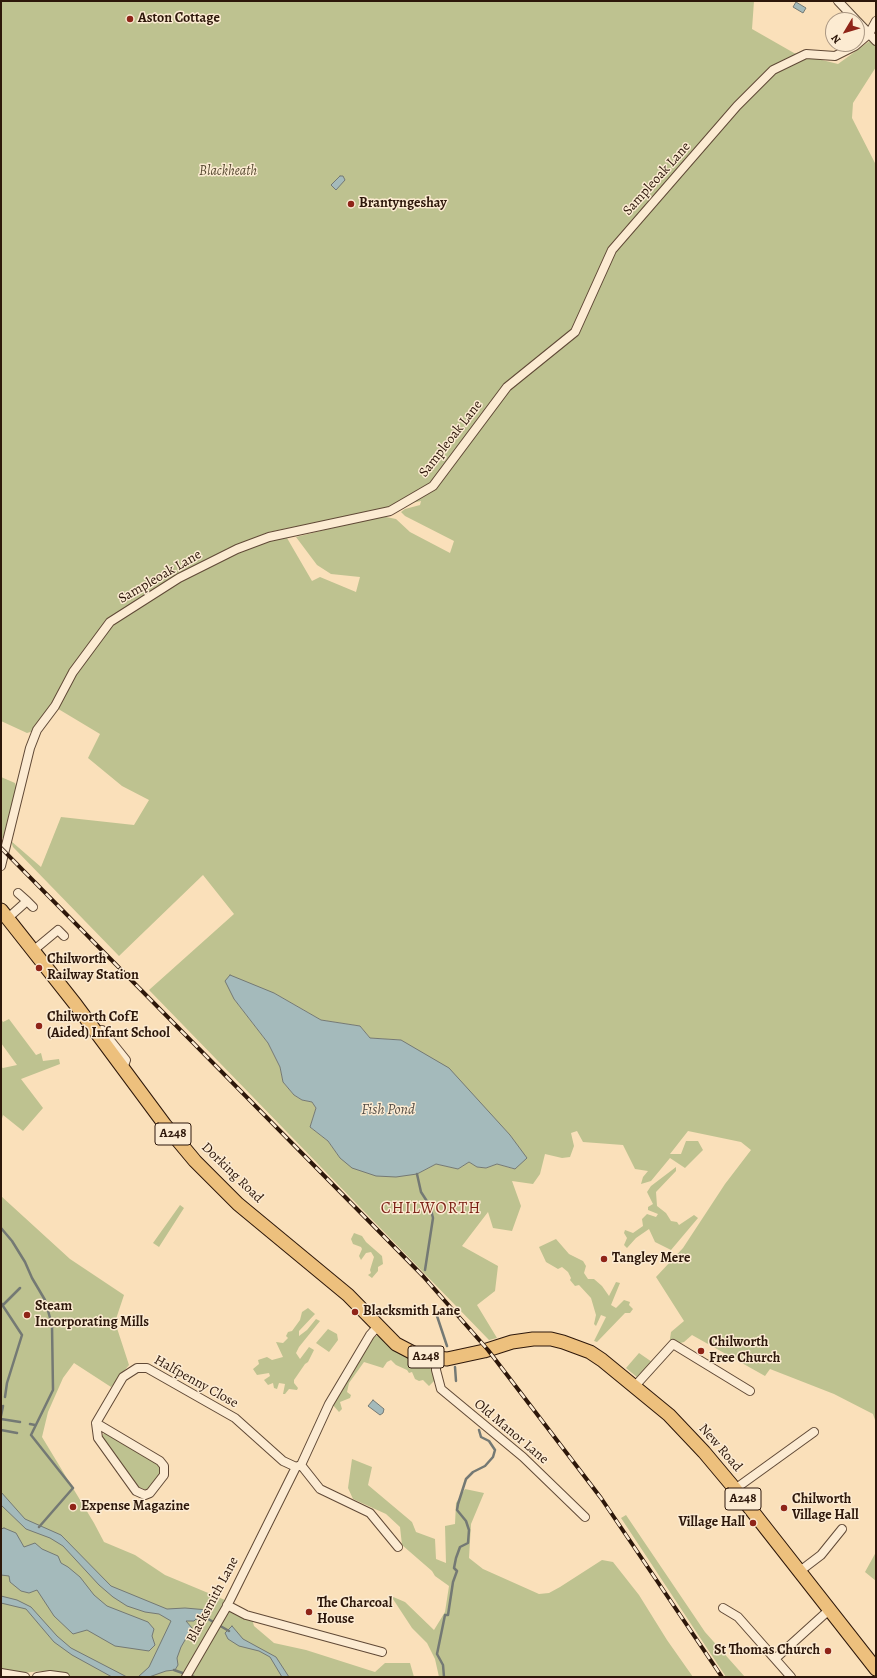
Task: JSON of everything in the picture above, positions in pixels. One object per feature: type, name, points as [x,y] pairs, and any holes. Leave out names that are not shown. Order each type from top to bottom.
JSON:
[{"type":"main road","name":"Dorking Road","points":[[5,914],[97,1028],[123,1068],[165,1124],[215,1182],[238,1204],[348,1295],[403,1349],[420,1356],[436,1359],[457,1358],[484,1351]]},
{"type":"main road","name":"New Road","points":[[484,1351],[512,1342],[533,1339],[563,1342],[590,1352],[635,1386],[669,1415],[735,1489],[876,1669]]},
{"type":"street","points":[[838,1],[848,12]]},
{"type":"street","points":[[869,34],[876,21]]},
{"type":"street","points":[[865,30],[876,41]]},
{"type":"street","name":"Sampleoak Lane","points":[[1,866],[30,748],[37,730],[55,706],[73,672],[110,622],[179,578],[237,549],[269,537],[390,511],[433,486],[507,387],[575,332],[612,250],[737,106],[773,70],[806,54],[835,56],[855,46],[869,34]]},
{"type":"street","points":[[5,914],[30,904],[18,893]]},
{"type":"street","points":[[34,950],[59,931]]},
{"type":"street","points":[[79,999],[97,1028]]},
{"type":"street","name":"Blacksmith Lane","points":[[188,1674],[210,1633],[228,1605],[329,1404],[370,1335],[378,1326]]},
{"type":"street","points":[[635,1386],[673,1344],[750,1391]]},
{"type":"street","name":"Old Manor Lane","points":[[436,1359],[436,1370],[441,1389],[523,1457],[585,1517]]},
{"type":"street","name":"Halfpenny Close","points":[[96,1423],[123,1377],[137,1368],[147,1368],[235,1418],[283,1461],[298,1466]]},
{"type":"street","points":[[96,1423],[160,1461],[164,1466],[164,1475],[150,1493],[145,1495],[136,1491],[98,1438],[96,1423]]},
{"type":"street","points":[[735,1489],[814,1432]]},
{"type":"street","points":[[298,1466],[320,1489],[370,1513],[398,1547]]},
{"type":"street","points":[[800,1571],[821,1555],[842,1529]]},
{"type":"street","points":[[228,1605],[246,1615],[382,1652]]},
{"type":"street","points":[[723,1608],[738,1617],[792,1677]]},
{"type":"street","points":[[776,1658],[829,1610]]},
{"type":"street","points":[[1,1673],[25,1677]]},
{"type":"street","points":[[37,1677],[50,1675],[65,1677]]},
{"type":"green space","name":"Blackheath","points":[[1,1],[754,1],[752,29],[794,53],[838,64],[854,52],[865,52],[865,44],[871,40],[876,46],[876,67],[853,103],[852,118],[876,165],[876,1423],[873,1414],[834,1394],[770,1369],[765,1376],[692,1335],[684,1342],[669,1346],[671,1332],[684,1321],[656,1277],[683,1248],[725,1184],[751,1150],[741,1142],[688,1131],[670,1154],[681,1154],[686,1141],[698,1141],[703,1150],[685,1168],[670,1158],[651,1181],[641,1184],[643,1177],[648,1171],[635,1169],[623,1145],[583,1142],[577,1131],[571,1133],[574,1146],[570,1157],[562,1158],[545,1154],[540,1174],[533,1184],[512,1181],[521,1206],[512,1231],[493,1228],[488,1212],[462,1246],[498,1266],[495,1291],[477,1305],[497,1338],[489,1340],[149,990],[234,914],[203,875],[119,956],[13,847],[11,841],[41,867],[61,817],[134,825],[149,800],[122,786],[88,758],[100,734],[55,707],[37,730],[27,733],[1,721]],"holes":[[[421,501],[420,505],[405,509],[401,512],[405,516],[454,541],[450,553],[410,532],[396,519],[381,516],[296,537],[317,565],[331,574],[360,577],[356,592],[320,577],[312,581],[287,538],[265,541],[226,557],[226,549],[269,532]],[[274,993],[321,1020],[360,1026],[370,1038],[401,1040],[488,1112],[510,1135],[526,1158],[514,1169],[497,1164],[486,1168],[477,1167],[469,1162],[458,1169],[436,1164],[417,1174],[340,1158],[328,1141],[310,1127],[316,1108],[312,1102],[302,1100],[294,1095],[283,1082],[280,1067],[268,1043],[234,999]]]},
{"type":"green space","points":[[1,777],[15,783],[19,795],[8,841],[1,837]]},
{"type":"green space","points":[[1,1019],[3,1022],[9,1019],[36,1055],[41,1053],[43,1061],[59,1059],[60,1064],[21,1079],[43,1108],[23,1131],[3,1115],[1,1122],[1,1067],[3,1068],[17,1065],[1,1043]]},
{"type":"green space","points":[[676,1167],[676,1171],[656,1192],[657,1206],[666,1213],[671,1221],[677,1222],[679,1225],[694,1215],[698,1218],[671,1250],[655,1242],[649,1229],[636,1238],[627,1248],[624,1245],[627,1238],[624,1233],[625,1230],[633,1233],[643,1226],[642,1219],[647,1214],[656,1217],[658,1214],[648,1210],[648,1207],[653,1204],[647,1192],[651,1186]]},
{"type":"green space","points":[[1,1196],[70,1259],[124,1295],[115,1322],[129,1365],[111,1387],[74,1363],[63,1378],[48,1412],[42,1437],[104,1542],[135,1555],[165,1575],[225,1600],[218,1615],[182,1677],[72,1677],[41,1671],[22,1673],[7,1669],[1,1670]]},
{"type":"green space","points":[[180,1205],[184,1208],[159,1247],[153,1243]]},
{"type":"green space","points":[[354,1233],[362,1236],[366,1242],[382,1256],[383,1264],[378,1267],[378,1271],[372,1278],[368,1275],[371,1273],[370,1270],[374,1257],[371,1252],[366,1253],[361,1260],[359,1256],[362,1249],[361,1247],[353,1244],[351,1239]]},
{"type":"green space","points":[[556,1239],[569,1254],[583,1261],[586,1266],[584,1273],[588,1279],[594,1279],[602,1286],[609,1296],[616,1282],[620,1283],[611,1305],[616,1308],[624,1300],[630,1302],[629,1305],[633,1309],[630,1313],[625,1313],[597,1342],[594,1341],[606,1317],[601,1315],[596,1326],[594,1324],[596,1315],[591,1298],[579,1285],[575,1286],[570,1280],[571,1278],[568,1272],[562,1267],[558,1269],[546,1262],[539,1247]]},
{"type":"green space","points":[[308,1308],[315,1314],[299,1331],[299,1336],[307,1330],[316,1319],[320,1321],[296,1353],[300,1359],[309,1347],[314,1350],[308,1362],[294,1380],[294,1383],[298,1388],[297,1390],[289,1389],[285,1394],[283,1394],[285,1384],[279,1383],[277,1389],[274,1388],[273,1383],[268,1385],[264,1380],[270,1376],[269,1373],[257,1375],[253,1369],[259,1364],[258,1360],[267,1357],[272,1360],[283,1357],[276,1342],[283,1343],[288,1338],[286,1336],[288,1332],[292,1331],[300,1320],[302,1312]]},
{"type":"green space","points":[[328,1329],[337,1334],[338,1340],[329,1352],[316,1343]]},
{"type":"green space","points":[[373,1335],[384,1338],[423,1361],[432,1370],[436,1370],[439,1376],[429,1386],[423,1380],[419,1381],[415,1379],[412,1372],[409,1373],[407,1370],[396,1365],[391,1360],[387,1362],[383,1368],[364,1362],[349,1383],[347,1392],[351,1395],[350,1398],[340,1402],[342,1409],[339,1412],[332,1404]]},
{"type":"green space","points":[[639,1353],[652,1362],[638,1378],[626,1368]]},
{"type":"green space","points":[[104,1433],[159,1464],[161,1472],[153,1487],[147,1490],[137,1487],[102,1436]]},
{"type":"green space","points":[[352,1459],[372,1467],[368,1485],[412,1522],[416,1532],[435,1539],[436,1559],[446,1563],[445,1526],[455,1524],[456,1503],[465,1489],[484,1493],[471,1524],[469,1558],[483,1569],[539,1594],[549,1593],[602,1560],[613,1562],[639,1595],[667,1640],[693,1677],[439,1677],[435,1659],[427,1643],[412,1628],[391,1596],[405,1602],[434,1630],[445,1612],[449,1586],[435,1576],[432,1571],[402,1545],[400,1527],[386,1514],[353,1499],[348,1488]]},
{"type":"green space","points":[[626,1515],[705,1632],[745,1677],[726,1677],[621,1518]]},
{"type":"green space","points":[[876,1552],[876,1581],[865,1572]]},
{"type":"green space","points":[[228,1610],[252,1619],[254,1626],[274,1643],[306,1650],[375,1672],[385,1663],[410,1663],[414,1677],[189,1677]]},
{"type":"water","points":[[796,2],[806,8],[803,13],[793,7]]},
{"type":"water","points":[[340,176],[343,176],[345,180],[336,190],[331,185]]},
{"type":"water","name":"Fish Pond","points":[[230,975],[274,993],[321,1020],[360,1026],[370,1038],[401,1040],[449,1068],[510,1135],[527,1158],[515,1169],[497,1164],[486,1168],[477,1167],[469,1162],[458,1169],[436,1164],[417,1174],[396,1177],[376,1176],[352,1168],[340,1158],[328,1141],[310,1127],[316,1108],[312,1102],[302,1100],[294,1095],[283,1082],[280,1067],[268,1043],[234,999],[225,981]]},
{"type":"water","points":[[373,1400],[384,1409],[383,1413],[380,1415],[368,1406]]},
{"type":"water","points":[[1,1492],[25,1519],[61,1535],[111,1586],[167,1609],[185,1608],[208,1610],[202,1621],[196,1619],[194,1621],[186,1621],[192,1628],[181,1647],[177,1658],[178,1665],[175,1670],[166,1671],[149,1677],[138,1677],[149,1667],[171,1621],[159,1614],[145,1612],[127,1606],[113,1597],[99,1585],[63,1546],[50,1538],[26,1529],[1,1505]]},
{"type":"water","points":[[4,1528],[16,1533],[24,1547],[35,1543],[42,1549],[58,1556],[61,1563],[80,1577],[94,1595],[107,1606],[148,1622],[154,1629],[152,1636],[155,1645],[149,1651],[115,1646],[87,1630],[73,1634],[54,1616],[37,1590],[29,1593],[21,1591],[10,1582],[9,1576],[1,1575],[1,1529]]},
{"type":"water","points":[[1,1596],[17,1600],[31,1607],[57,1636],[71,1648],[127,1677],[112,1677],[72,1655],[54,1642],[26,1609],[1,1603]]},
{"type":"water","points":[[232,1626],[243,1639],[276,1657],[289,1677],[282,1677],[270,1657],[259,1651],[239,1646],[228,1639],[225,1633]]},
{"type":"waterway","points":[[417,1174],[421,1192],[430,1206],[433,1218],[425,1270]]},
{"type":"waterway","points":[[1,1228],[12,1241],[25,1262],[32,1278],[45,1300],[52,1325],[53,1390],[31,1435],[73,1488],[39,1527]]},
{"type":"waterway","points":[[3,1305],[20,1288]]},
{"type":"waterway","points":[[1,1303],[22,1335],[7,1383],[5,1397]]},
{"type":"waterway","points":[[437,1316],[447,1346]]},
{"type":"waterway","points":[[455,1367],[456,1381]]},
{"type":"waterway","points":[[1,1416],[3,1406]]},
{"type":"waterway","points":[[1,1419],[20,1422]]},
{"type":"waterway","points":[[30,1424],[35,1425]]},
{"type":"waterway","points":[[1,1430],[17,1433]]},
{"type":"waterway","points":[[444,1677],[443,1665],[437,1654],[445,1615],[448,1615],[453,1582],[457,1571],[454,1568],[456,1558],[460,1547],[468,1543],[469,1530],[466,1521],[457,1510],[458,1504],[466,1479],[473,1472],[485,1466],[493,1457],[495,1450],[489,1441],[481,1437],[479,1430]]},
{"type":"waterway","points":[[203,1616],[229,1631]]},
{"type":"waterway","points":[[174,1670],[194,1677]]},
{"type":"railway","points":[[1,848],[423,1276],[488,1350],[601,1498],[722,1677]]},
{"type":"place","name":"Aston Cottage","points":[[130,19]]},
{"type":"place","name":"Brantyngeshay","points":[[351,204]]},
{"type":"place","name":"Chilworth Railway Station","points":[[39,968]]},
{"type":"place","name":"Chilworth CofE (Aided) Infant School","points":[[39,1026]]},
{"type":"place","name":"Tangley Mere","points":[[604,1259]]},
{"type":"place","name":"Blacksmith Lane","points":[[355,1312]]},
{"type":"place","name":"Steam Incorporating Mills","points":[[27,1315]]},
{"type":"place","name":"Chilworth Free Church","points":[[701,1351]]},
{"type":"place","name":"Expense Magazine","points":[[73,1507]]},
{"type":"place","name":"Chilworth Village Hall","points":[[784,1508]]},
{"type":"place","name":"Village Hall","points":[[753,1523]]},
{"type":"place","name":"The Charcoal House","points":[[309,1612]]},
{"type":"place","name":"St Thomas Church","points":[[828,1651]]},
{"type":"district","name":"CHILWORTH","points":[[431,1209]]}]
